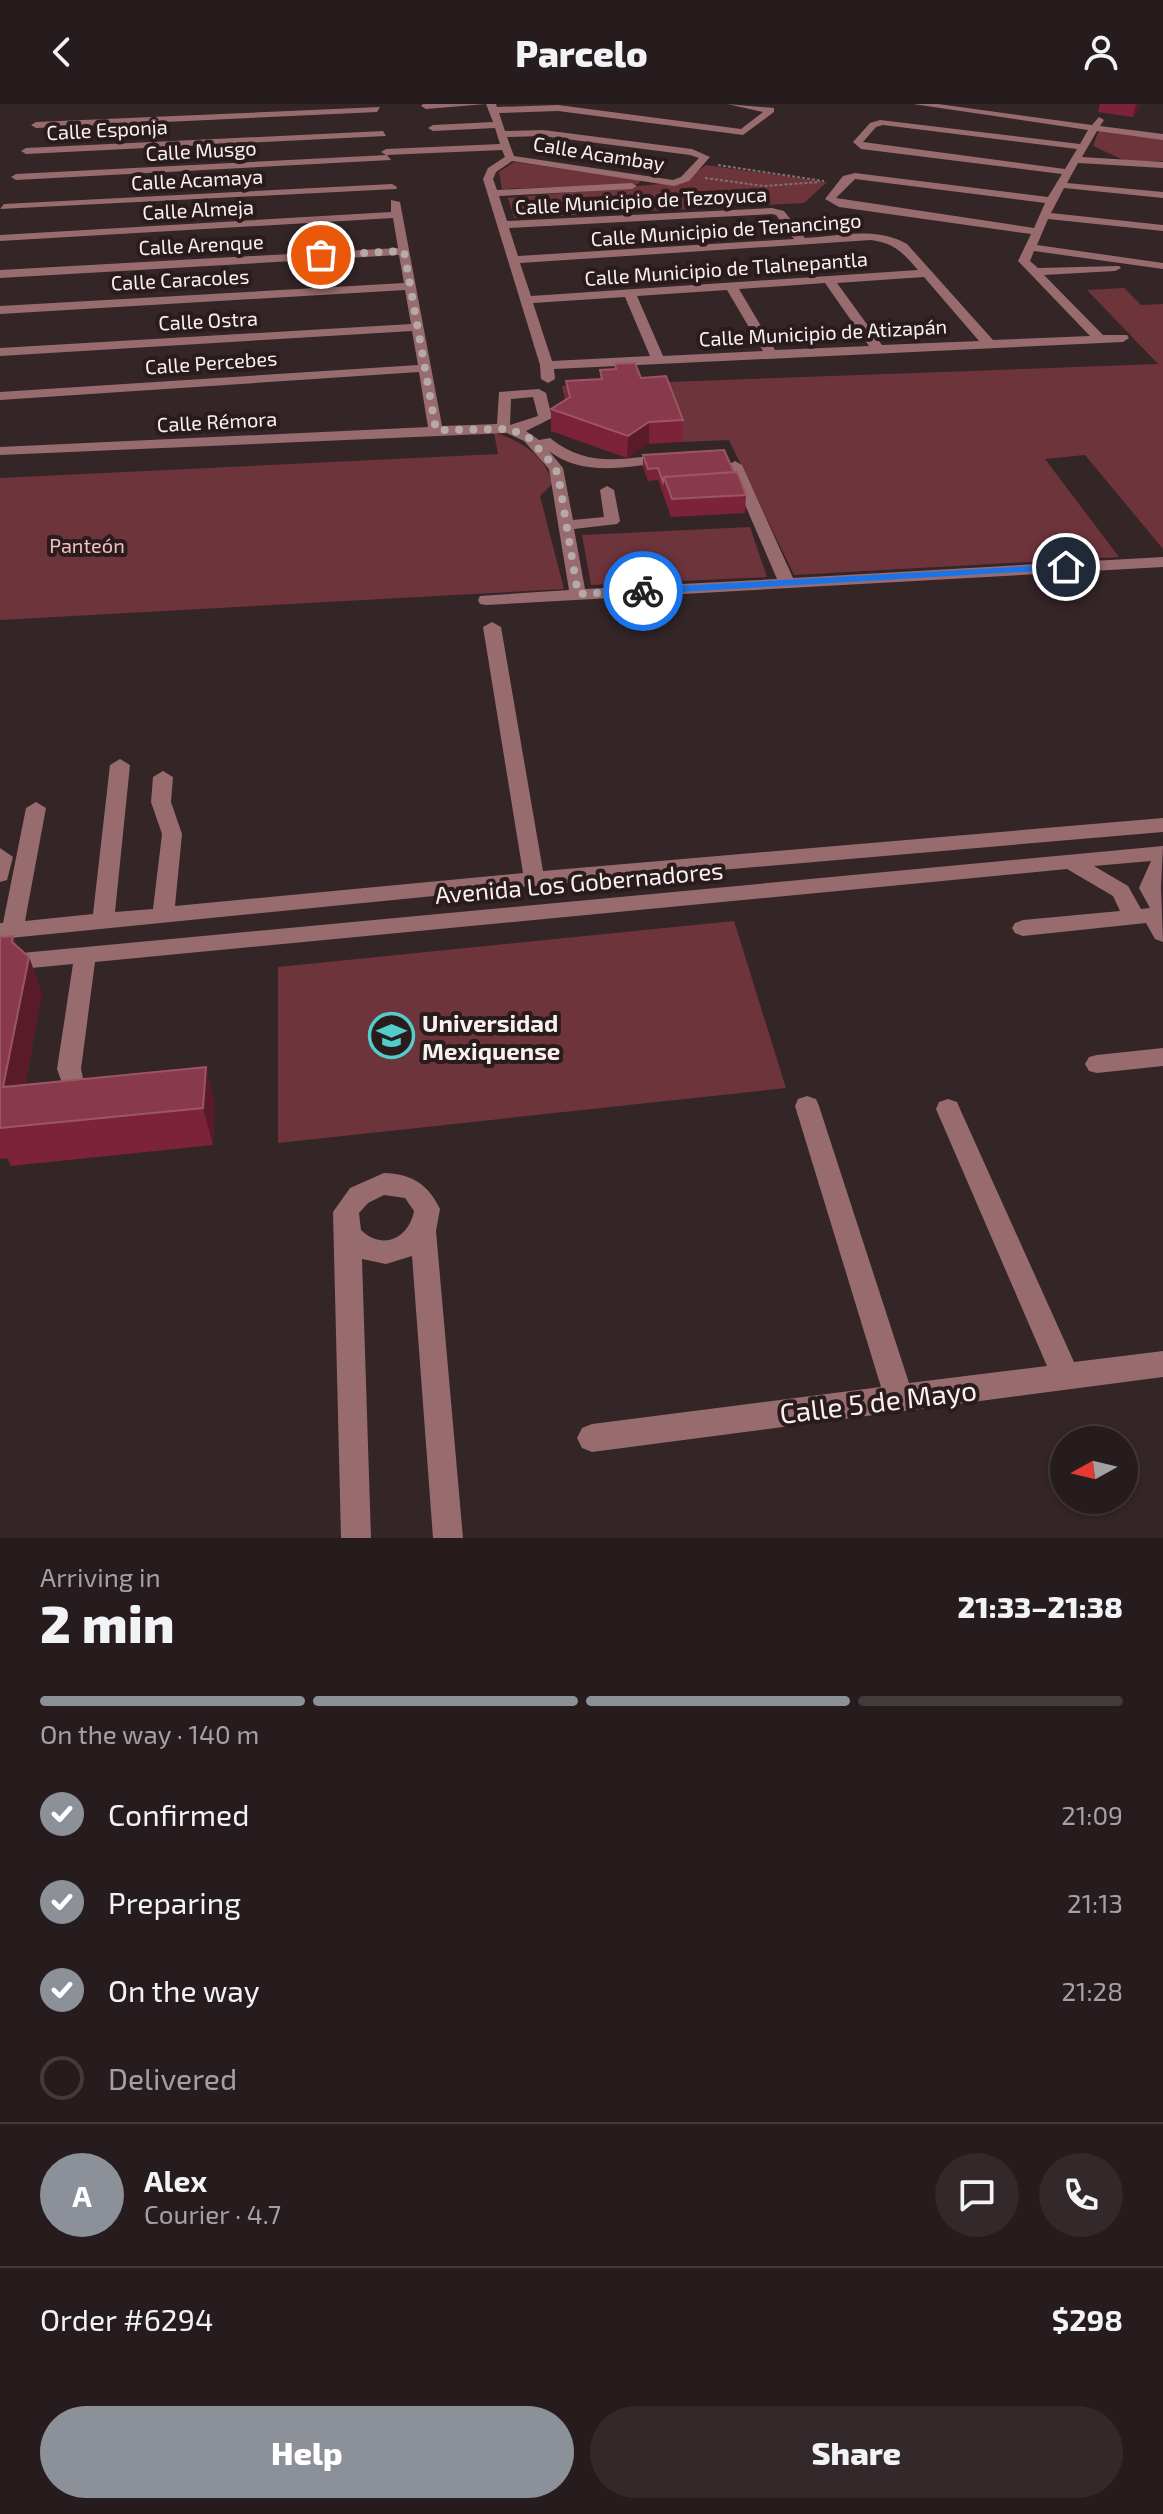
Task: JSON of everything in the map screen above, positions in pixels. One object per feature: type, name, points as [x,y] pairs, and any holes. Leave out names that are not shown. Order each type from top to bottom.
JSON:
[{"type":"street","points":[[426,106],[558,108],[747,131],[771,110],[732,104]]},
{"type":"street","points":[[918,104],[1163,130]]},
{"type":"street","points":[[977,104],[1163,137]]},
{"type":"street","points":[[489,106],[508,152],[488,174],[527,300]]},
{"type":"street","points":[[6,198],[38,120],[377,107],[436,430]]},
{"type":"street","points":[[728,130],[755,107]]},
{"type":"street","points":[[1068,172],[873,148],[861,146],[858,142],[876,123],[1083,147]]},
{"type":"street","points":[[1097,123],[1035,231],[1024,261],[1100,339]]},
{"type":"street","points":[[873,148],[894,124]]},
{"type":"street","points":[[433,128],[500,129]]},
{"type":"street","name":"Calle Acambay","points":[[386,155],[508,152],[674,183],[687,176],[705,157],[692,152],[500,129]]},
{"type":"street","name":"Calle Esponja","points":[[26,151],[383,134]]},
{"type":"street","name":"Calle Musgo","points":[[6,198],[386,155]]},
{"type":"street","points":[[1076,160],[1163,165]]},
{"type":"street","points":[[1035,231],[839,204],[830,199],[847,178],[855,176],[1051,201]]},
{"type":"street","points":[[493,193],[674,183]]},
{"type":"street","points":[[0,184],[6,198]]},
{"type":"street","points":[[1061,185],[1163,195]]},
{"type":"street","name":"Calle Acamaya","points":[[6,198],[392,187]]},
{"type":"street","name":"Calle Municipio de Tezoyuca","points":[[502,225],[763,210],[780,213],[803,243]]},
{"type":"street","name":"Calle Almeja","points":[[0,238],[211,244],[397,215]]},
{"type":"street","points":[[1044,215],[1163,228]]},
{"type":"street","name":"Calle Municipio de Tenancingo","points":[[514,260],[891,239],[903,246],[989,344]]},
{"type":"street","name":"Calle Arenque","points":[[0,274],[211,244],[404,251]]},
{"type":"street","points":[[1028,247],[1163,266]]},
{"type":"street","points":[[1032,272],[1163,266]]},
{"type":"street","name":"Calle Municipio de Tlalnepantla","points":[[527,300],[927,273]]},
{"type":"street","points":[[829,280],[878,349]]},
{"type":"street","name":"Calle Caracoles","points":[[0,310],[410,286]]},
{"type":"street","points":[[731,286],[771,354]]},
{"type":"street","points":[[629,292],[658,359]]},
{"type":"street","name":"Calle Municipio de Atizapán","points":[[527,300],[547,372],[658,359],[1123,338]]},
{"type":"street","name":"Calle Ostra","points":[[0,352],[417,327]]},
{"type":"street","name":"Calle Percebes","points":[[0,396],[425,368]]},
{"type":"street","points":[[578,594],[556,468],[529,438],[508,430],[504,397],[512,393],[541,395],[545,418],[530,426],[560,455],[583,463],[681,457]]},
{"type":"street","name":"Calle Rémora","points":[[0,451],[436,430],[508,430],[530,426]]},
{"type":"street","points":[[735,465],[787,583]]},
{"type":"street","points":[[568,525],[612,521],[607,490]]},
{"type":"street","points":[[486,600],[1163,562]]},
{"type":"street","points":[[492,627],[534,879]]},
{"type":"street","points":[[103,921],[120,765]]},
{"type":"street","points":[[163,777],[161,802],[172,834],[163,915]]},
{"type":"street","points":[[7,930],[36,808]]},
{"type":"street","name":"Avenida Los Gobernadores","points":[[7,930],[534,879],[1163,825]]},
{"type":"street","points":[[1155,918],[1150,888],[1163,853]]},
{"type":"street","name":"Avenida Los Gobernadores","points":[[0,963],[1163,853]]},
{"type":"street","points":[[0,855],[3,857],[0,875]]},
{"type":"street","points":[[773,858],[783,888]]},
{"type":"street","points":[[1069,861],[1121,891],[1155,918]]},
{"type":"street","points":[[1121,891],[1150,888]]},
{"type":"street","points":[[1023,928],[1155,918]]},
{"type":"street","points":[[85,955],[70,1078],[79,1087],[119,1085]]},
{"type":"street","points":[[1097,1064],[1163,1057]]},
{"type":"street","points":[[807,1106],[899,1398]]},
{"type":"street","points":[[948,1109],[1066,1376]]},
{"type":"street","points":[[356,1538],[348,1235],[345,1224],[352,1201],[362,1191],[388,1183],[414,1190],[427,1209],[423,1231],[448,1538]]},
{"type":"street","points":[[348,1235],[366,1250],[391,1253],[404,1248],[423,1231]]},
{"type":"street","name":"Calle 5 de Mayo","points":[[592,1438],[1163,1364]]},
{"type":"path","points":[[687,176],[764,186],[830,181],[700,163]]},
{"type":"green space","points":[[1099,130],[1163,138],[1163,161],[1128,162],[1093,146]]},
{"type":"green space","points":[[514,162],[641,180],[638,184],[502,189],[499,172]]},
{"type":"green space","points":[[706,165],[827,182],[804,203],[514,218],[508,198],[682,182]]},
{"type":"green space","points":[[1124,288],[1141,305],[1163,304],[1163,549],[1085,455],[1045,459],[1119,557],[794,575],[729,440],[682,442],[665,398],[566,403],[562,386],[1158,364],[1087,290]]},
{"type":"green space","name":"Panteón","points":[[494,433],[530,451],[549,474],[552,484],[540,496],[564,589],[0,620],[0,478],[498,454]]},
{"type":"green space","points":[[750,527],[767,577],[591,585],[582,535]]},
{"type":"green space","points":[[734,921],[786,1088],[278,1143],[278,967]]},
{"type":"building","points":[[635,363],[641,378],[666,376],[683,420],[649,422],[628,436],[551,409],[570,397],[566,381],[602,379],[600,370],[616,369],[615,364]]},
{"type":"building","points":[[724,450],[734,472],[664,477],[663,482],[658,468],[648,469],[643,455]]},
{"type":"building","points":[[737,472],[746,495],[672,499],[664,477]]},
{"type":"building","points":[[13,936],[12,942],[29,957],[3,1087],[206,1067],[203,1108],[0,1128],[0,937]]},
{"type":"way so far","points":[[321,255],[404,251],[436,430],[510,429],[529,438],[558,474],[578,594],[643,591]]},
{"type":"place","name":"Universidad Mexiquense","points":[[391,1036]]},
{"type":"route","points":[[643,591],[1066,567]]}]
